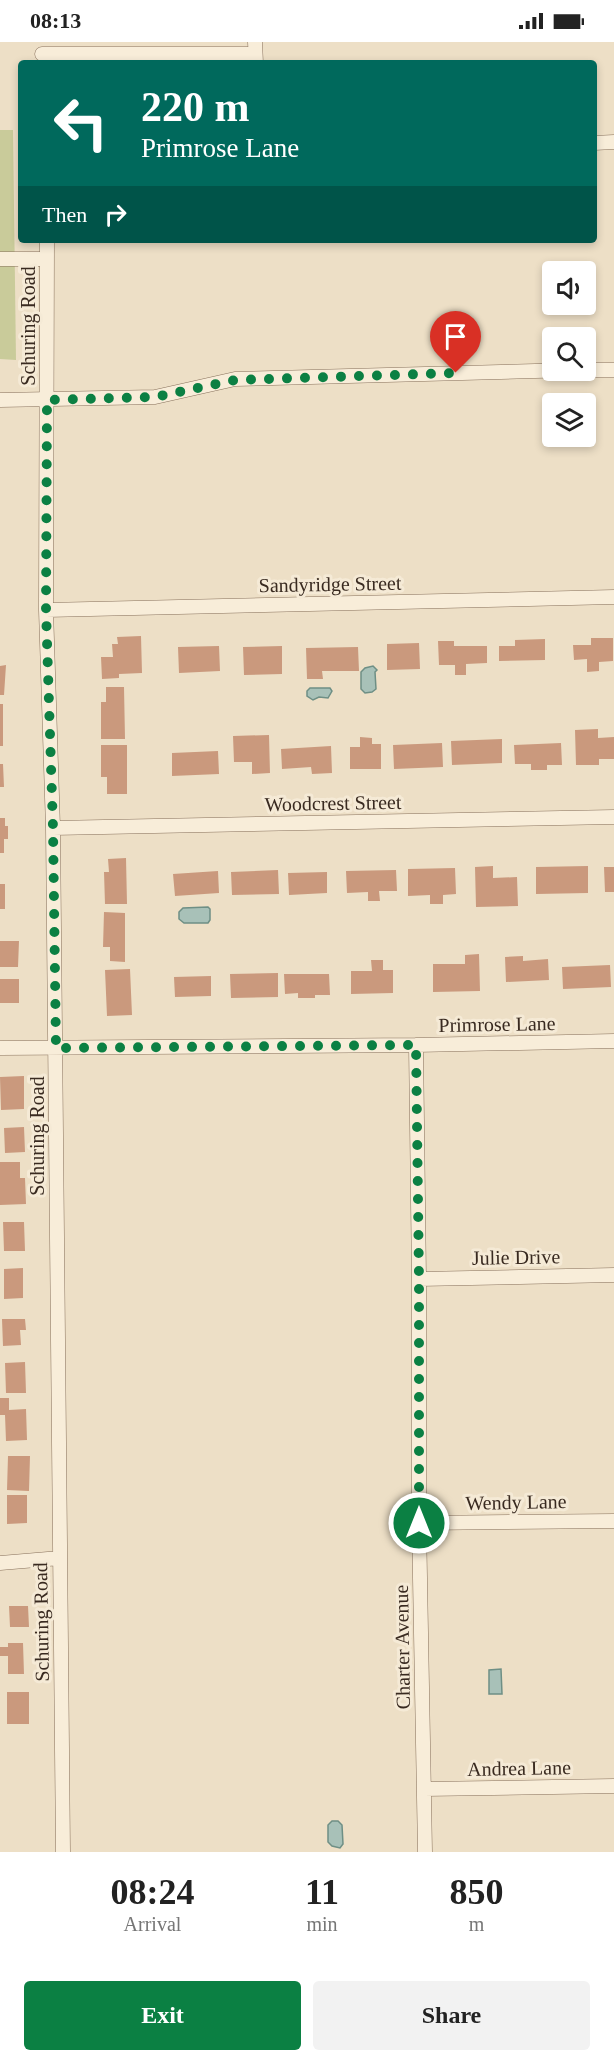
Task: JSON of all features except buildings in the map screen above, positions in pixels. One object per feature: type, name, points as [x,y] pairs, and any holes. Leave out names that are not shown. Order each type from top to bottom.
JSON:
[{"type":"street","points":[[42,53],[256,53]]},
{"type":"street","points":[[597,143],[614,142]]},
{"type":"street","name":"Schuring Road","points":[[47,243],[46,610],[53,828],[63,1852]]},
{"type":"street","points":[[0,259],[47,259]]},
{"type":"street","points":[[596,370],[614,370]]},
{"type":"street","points":[[0,400],[155,397],[235,380],[542,371]]},
{"type":"street","name":"Sandyridge Street","points":[[46,610],[614,597]]},
{"type":"street","name":"Woodcrest Street","points":[[53,828],[614,818]]},
{"type":"street","name":"Primrose Lane","points":[[0,1048],[614,1041]]},
{"type":"street","name":"Charter Avenue","points":[[416,1045],[424,1852]]},
{"type":"street","name":"Julie Drive","points":[[419,1279],[614,1275]]},
{"type":"street","name":"Wendy Lane","points":[[419,1523],[614,1521]]},
{"type":"street","points":[[0,1563],[60,1558]]},
{"type":"street","name":"Andrea Lane","points":[[424,1789],[614,1786]]},
{"type":"green space","points":[[0,130],[13,130],[16,360],[0,359]]},
{"type":"water","points":[[373,666],[377,670],[375,672],[376,689],[365,693],[361,689],[361,672]]},
{"type":"water","points":[[310,688],[330,688],[332,691],[328,698],[319,697],[313,700],[307,696]]},
{"type":"water","points":[[208,907],[210,920],[208,923],[184,923],[179,919],[179,912],[183,908]]},
{"type":"water","points":[[501,1669],[502,1694],[489,1694],[489,1670]]},
{"type":"water","points":[[332,1821],[338,1821],[342,1825],[343,1844],[340,1848],[328,1842],[328,1825]]},
{"type":"route","points":[[419,1523],[416,1045],[56,1048],[53,828],[46,610],[47,400],[155,397],[235,380],[456,373]]}]
